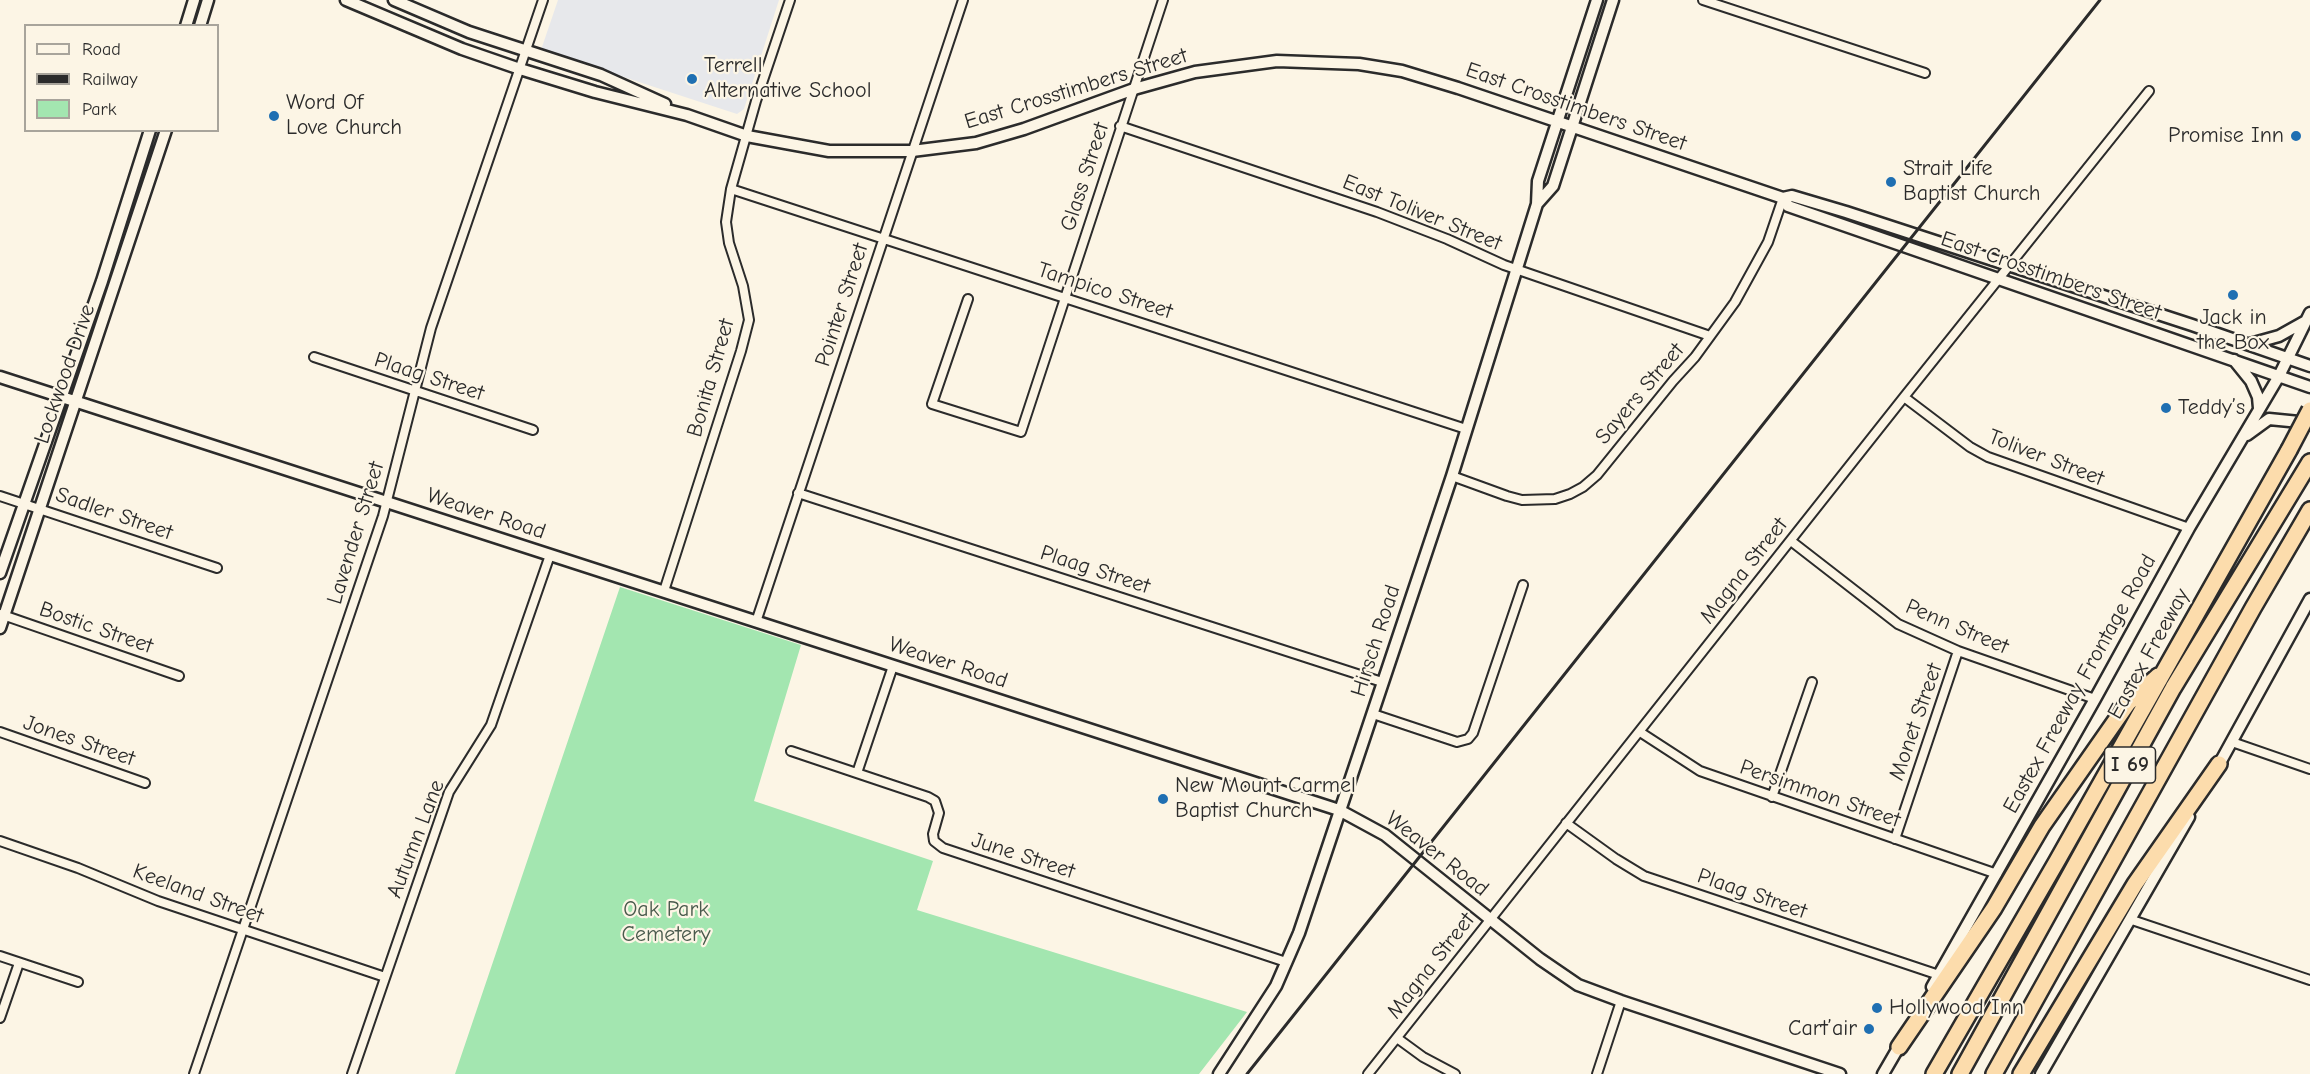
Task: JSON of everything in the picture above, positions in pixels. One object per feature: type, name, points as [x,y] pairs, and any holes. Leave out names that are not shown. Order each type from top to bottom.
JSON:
[{"type":"highway","name":"Eastex Freeway","points":[[1934,1074],[2167,668],[2310,410]]},
{"type":"highway","name":"I 69","points":[[1960,1074],[2173,688],[2310,462]]},
{"type":"highway","name":"I 69","points":[[1994,1074],[2310,510]]},
{"type":"highway","points":[[1899,1047],[1994,908],[2042,826],[2128,703],[2167,668]]},
{"type":"highway","points":[[2021,1074],[2135,884],[2219,764]]},
{"type":"main road","points":[[187,24],[194,0]]},
{"type":"main road","points":[[201,24],[208,0]]},
{"type":"main road","name":"East Crosstimbers Street","points":[[346,0],[371,5],[462,49],[519,69],[595,92],[687,115],[747,136],[829,151],[912,152],[976,143],[1024,129],[1134,89],[1195,72],[1277,62],[1359,64],[1402,71],[1558,121],[1783,198],[1792,196],[1803,199],[2310,366]]},
{"type":"main road","name":"East Crosstimbers Street","points":[[394,0],[469,32],[601,75],[687,115]]},
{"type":"main road","name":"Hirsch Road","points":[[1219,1074],[1270,996],[1299,933],[1452,476],[1537,204],[1538,181],[1598,0]]},
{"type":"main road","name":"Hirsch Road","points":[[1537,204],[1553,186],[1613,0]]},
{"type":"main road","name":"Lockwood Drive","points":[[0,573],[102,281],[149,132]]},
{"type":"main road","name":"Lockwood Drive","points":[[0,628],[2,614],[77,403],[165,132]]},
{"type":"main road","name":"East Crosstimbers Street","points":[[1783,198],[1788,206],[1999,277],[2310,387]]},
{"type":"main road","points":[[102,281],[116,285]]},
{"type":"main road","points":[[2248,345],[2279,336],[2307,317]]},
{"type":"main road","name":"Eastex Freeway Frontage Road","points":[[1883,1074],[2189,528],[2279,376],[2307,317]]},
{"type":"main road","points":[[2234,360],[2251,381],[2258,397],[2259,409]]},
{"type":"main road","name":"Weaver Road","points":[[0,377],[1339,810],[1384,835],[1578,985],[1840,1074]]},
{"type":"main road","points":[[2240,441],[2269,419],[2310,423]]},
{"type":"main road","points":[[2041,1074],[2132,920],[2310,599]]},
{"type":"street","name":"Lavender Street","points":[[194,1074],[387,502],[431,328],[543,0]]},
{"type":"street","name":"Bonita Street","points":[[664,591],[741,351],[748,320],[743,286],[729,243],[726,222],[731,189],[756,101],[790,0]]},
{"type":"street","name":"Pointer Street","points":[[756,622],[963,0]]},
{"type":"street","name":"Glass Street","points":[[969,299],[932,404],[1021,432],[1163,0]]},
{"type":"street","points":[[1703,0],[1925,74]]},
{"type":"street","name":"Magna Street","points":[[1368,1074],[2008,265],[2149,91]]},
{"type":"street","name":"East Toliver Street","points":[[1120,126],[1377,212],[1515,269],[1710,336]]},
{"type":"street","name":"Tampico Street","points":[[731,189],[1466,429]]},
{"type":"street","name":"Sayers Street","points":[[1452,476],[1522,500],[1555,499],[1583,487],[1597,475],[1695,357],[1736,302],[1768,242],[1783,198]]},
{"type":"street","name":"Plaag Street","points":[[314,357],[533,430]]},
{"type":"street","name":"Toliver Street","points":[[1904,397],[1970,447],[1988,457],[2189,528]]},
{"type":"street","name":"Plaag Street","points":[[798,493],[1382,682]]},
{"type":"street","name":"Sadler Street","points":[[0,496],[217,568]]},
{"type":"street","name":"Penn Street","points":[[1791,541],[1898,624],[1958,651],[2095,699]]},
{"type":"street","name":"Autumn Lane","points":[[352,1074],[449,792],[491,725],[550,555]]},
{"type":"street","points":[[1373,714],[1457,742],[1468,739],[1473,733],[1523,585]]},
{"type":"street","name":"Bostic Street","points":[[2,614],[179,676]]},
{"type":"street","name":"Monet Street","points":[[1895,839],[1958,651]]},
{"type":"street","points":[[857,773],[893,666]]},
{"type":"street","points":[[1772,797],[1812,682]]},
{"type":"street","name":"Jones Street","points":[[0,732],[145,783]]},
{"type":"street","name":"Persimmon Street","points":[[1640,732],[1700,771],[1997,874]]},
{"type":"street","points":[[2232,742],[2310,769]]},
{"type":"street","name":"June Street","points":[[791,751],[935,801],[939,813],[933,834],[934,841],[943,848],[1286,962]]},
{"type":"street","name":"Plaag Street","points":[[1566,823],[1622,864],[1644,876],[1939,975]]},
{"type":"street","name":"Keeland Street","points":[[0,841],[78,868],[159,901],[385,977]]},
{"type":"street","points":[[2132,920],[2310,980]]},
{"type":"street","points":[[0,956],[78,982]]},
{"type":"street","points":[[0,1018],[19,963]]},
{"type":"street","points":[[1597,1074],[1621,1001]]},
{"type":"street","points":[[1397,1038],[1424,1057],[1455,1074]]},
{"type":"shaded area","name":"Terrell Alternative School","points":[[558,0],[779,0],[744,109],[737,114],[541,50]]},
{"type":"green space","name":"Oak Park Cemetery","points":[[620,587],[801,645],[754,801],[933,861],[917,910],[1247,1012],[1199,1074],[455,1074]]},
{"type":"railway","points":[[1247,1074],[2100,0]]},
{"type":"place","name":"Terrell Alternative School","points":[[692,79]]},
{"type":"place","name":"Word Of Love Church","points":[[274,116]]},
{"type":"place","name":"Promise Inn","points":[[2296,136]]},
{"type":"place","name":"Strait Life Baptist Church","points":[[1891,182]]},
{"type":"place","name":"Jack in the Box","points":[[2233,295]]},
{"type":"place","name":"Teddy’s","points":[[2166,408]]},
{"type":"place","name":"New Mount Carmel Baptist Church","points":[[1163,799]]},
{"type":"place","name":"Hollywood Inn","points":[[1877,1008]]},
{"type":"place","name":"Cart’air","points":[[1869,1029]]}]
